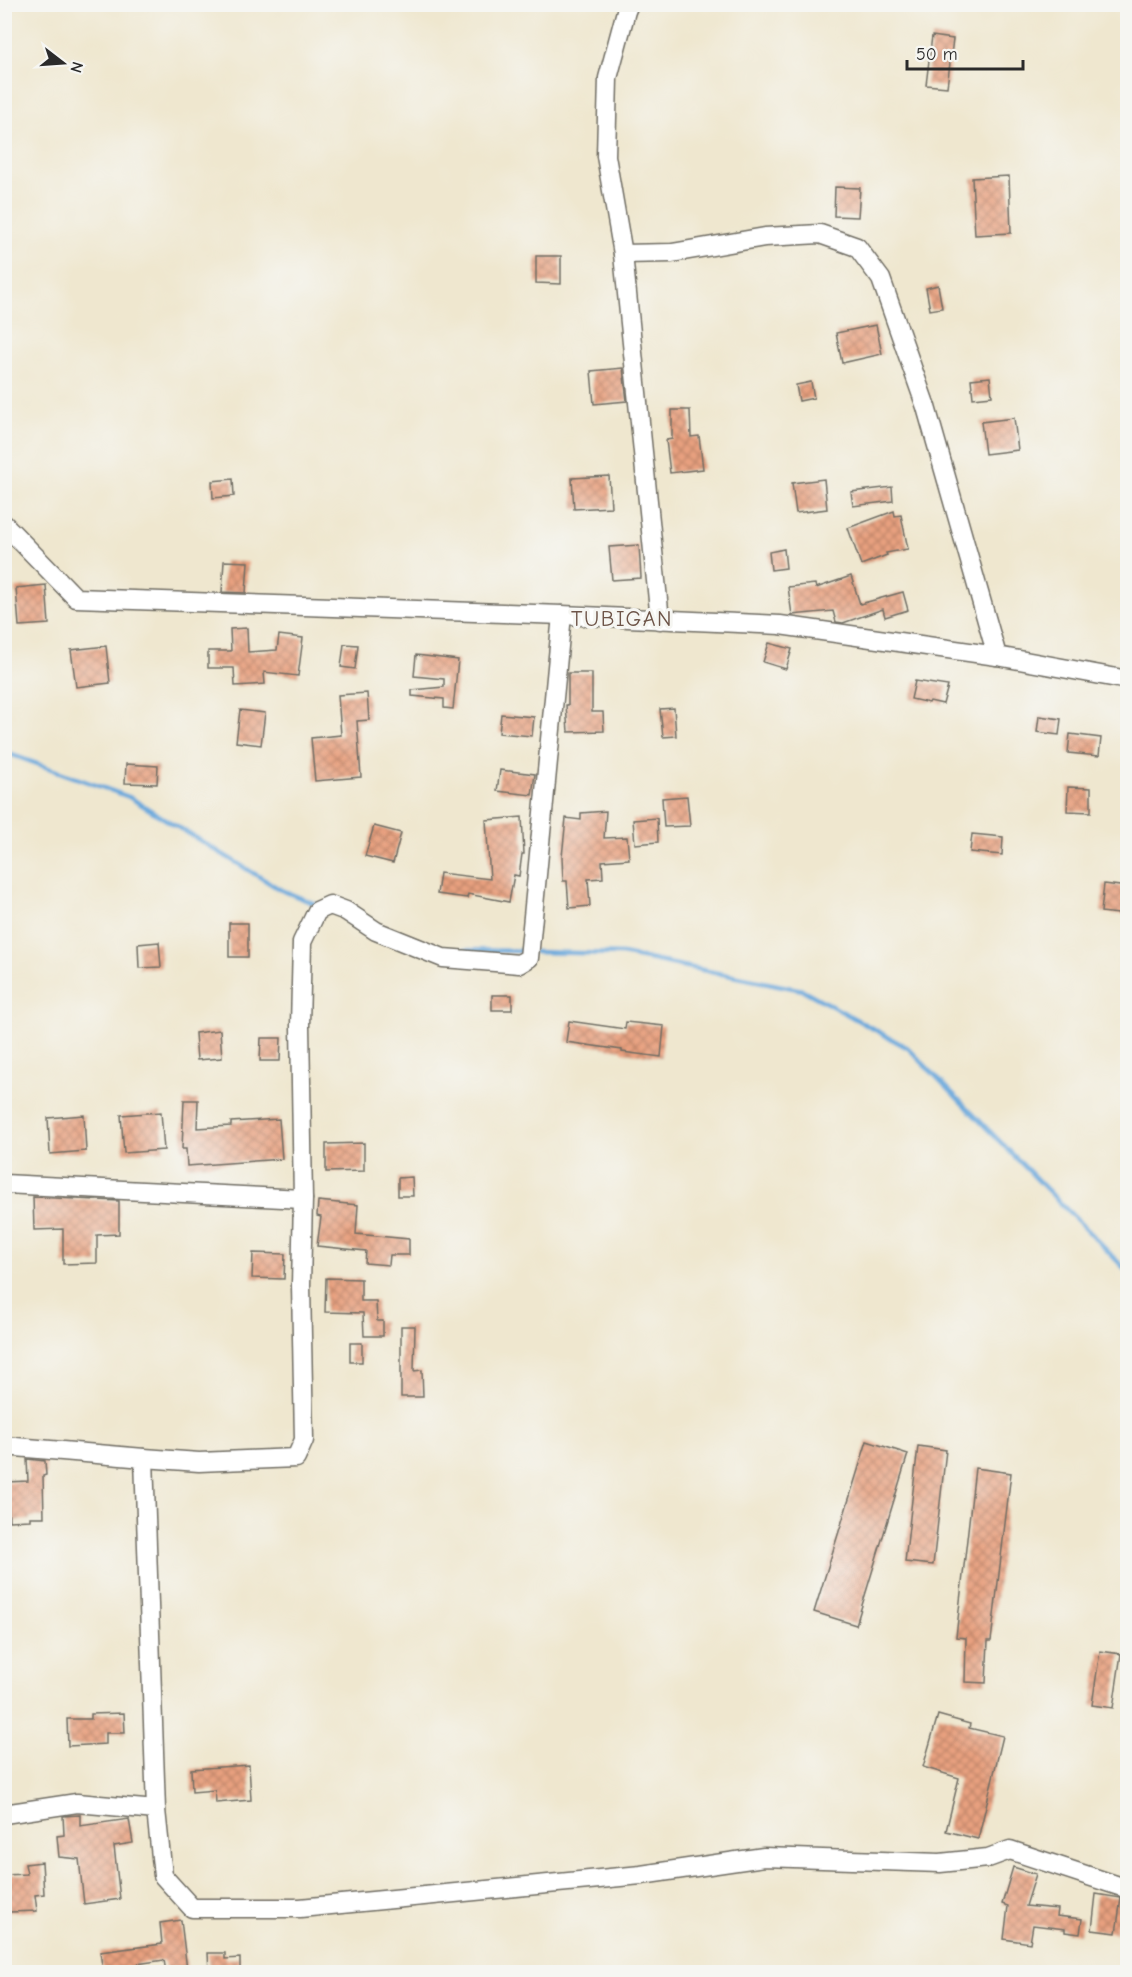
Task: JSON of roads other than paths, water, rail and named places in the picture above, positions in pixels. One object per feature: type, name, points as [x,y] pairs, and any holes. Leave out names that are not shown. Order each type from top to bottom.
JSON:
[{"type":"street","points":[[629,4],[608,78],[606,156],[623,254],[660,620]]},
{"type":"street","points":[[623,254],[672,253],[765,237],[820,234],[857,247],[881,279],[926,407],[997,656]]},
{"type":"street","points":[[4,524],[76,598],[780,625],[997,656],[1128,680]]},
{"type":"street","points":[[4,1446],[199,1462],[296,1458],[304,1440],[301,1285],[302,942],[317,911],[330,905],[376,931],[443,958],[519,964],[530,950],[562,615]]},
{"type":"street","points":[[4,1184],[303,1199]]},
{"type":"street","points":[[144,1458],[156,1810],[163,1876],[192,1908],[300,1908],[641,1875],[764,1857],[940,1863],[988,1858],[1010,1850],[1128,1889]]},
{"type":"street","points":[[4,1814],[77,1803],[156,1810]]},
{"type":"waterway","points":[[4,752],[129,797],[281,890],[318,905]]},
{"type":"waterway","points":[[451,950],[526,951]]},
{"type":"waterway","points":[[535,952],[622,954],[803,990],[908,1048],[1128,1272]]},
{"type":"district","name":"TUBIGAN","points":[[622,619]]}]
